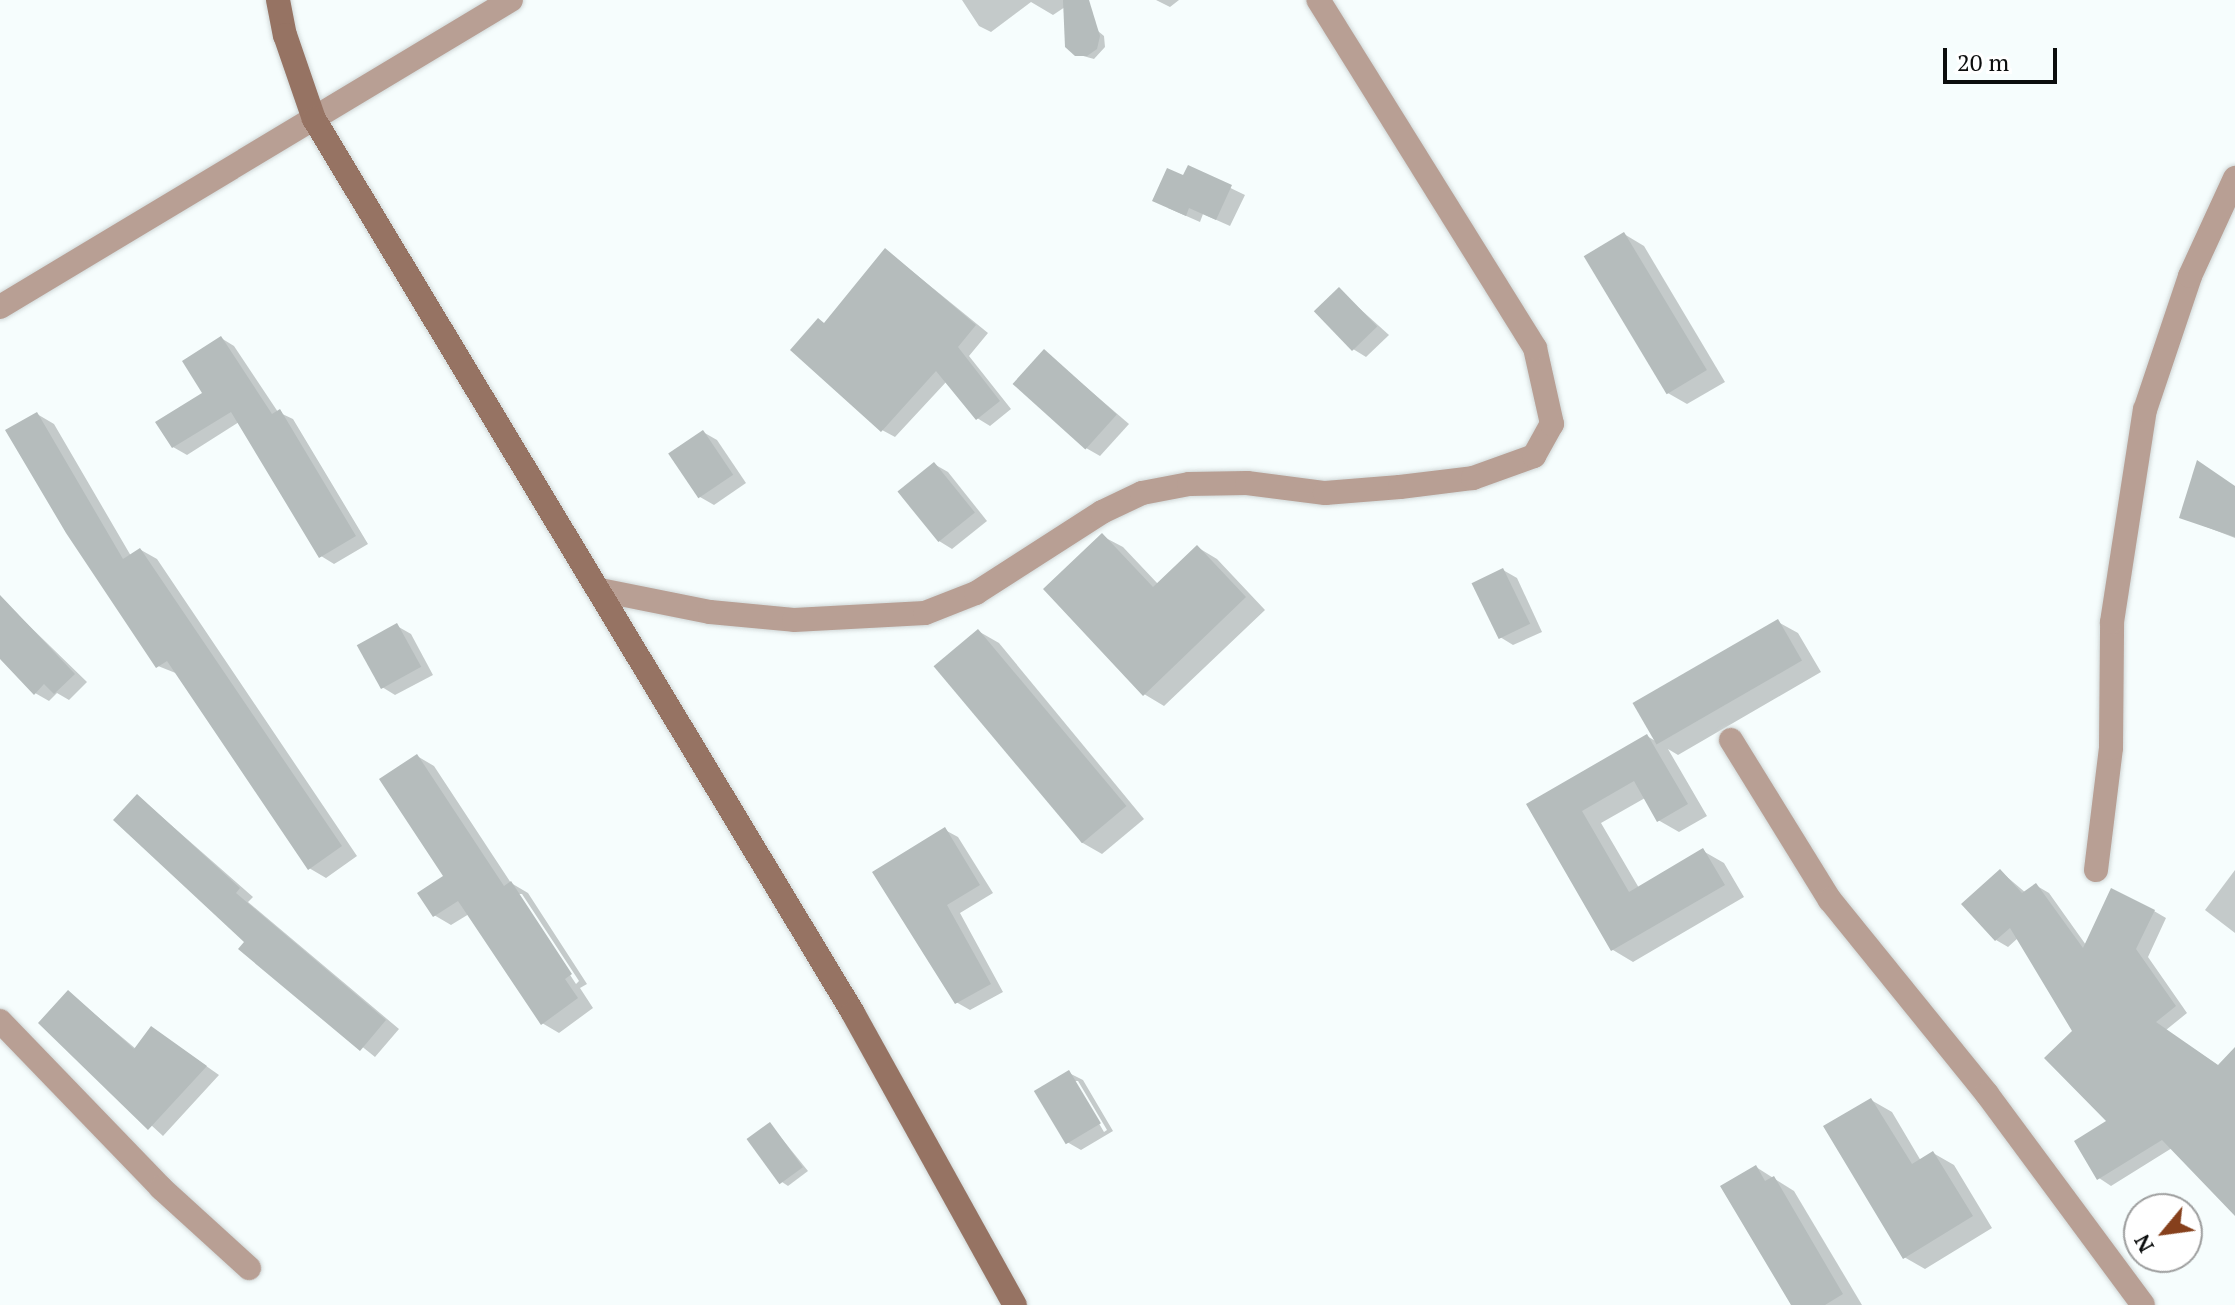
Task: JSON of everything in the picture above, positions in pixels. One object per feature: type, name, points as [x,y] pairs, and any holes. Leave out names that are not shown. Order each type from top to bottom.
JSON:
[{"type":"street","points":[[278,0],[285,35],[314,119],[853,1013],[1015,1305]]},
{"type":"street","points":[[0,307],[511,0]]},
{"type":"street","points":[[600,590],[710,612],[794,620],[925,613],[976,593],[1102,512],[1142,493],[1189,484],[1247,483],[1325,493],[1400,487],[1473,478],[1534,456],[1552,424],[1535,348],[1318,0]]},
{"type":"street","points":[[2096,870],[2111,748],[2112,622],[2145,410],[2190,276],[2235,178]]},
{"type":"street","points":[[1731,740],[1830,900],[1987,1094],[2143,1305]]},
{"type":"street","points":[[0,1021],[161,1188],[249,1268]]},
{"type":"building","points":[[1063,0],[1089,0],[1100,36],[1097,49],[1087,56],[1075,56],[1065,47]]},
{"type":"building","points":[[1188,165],[1232,185],[1216,220],[1189,208],[1186,216],[1152,201],[1167,168],[1183,175]]},
{"type":"building","points":[[1624,232],[1707,370],[1667,394],[1584,256]]},
{"type":"building","points":[[885,248],[976,325],[958,347],[1000,401],[976,420],[936,371],[881,432],[790,350],[818,318],[824,323]]},
{"type":"building","points":[[1339,287],[1377,327],[1352,351],[1314,311]]},
{"type":"building","points":[[221,336],[272,414],[280,409],[356,536],[319,558],[231,412],[172,448],[155,422],[202,393],[182,361]]},
{"type":"building","points":[[1044,349],[1117,415],[1085,450],[1013,384]]},
{"type":"building","points":[[37,412],[123,559],[140,548],[342,846],[308,870],[167,661],[156,668],[66,533],[5,430]]},
{"type":"building","points":[[703,430],[733,475],[698,498],[668,453]]},
{"type":"building","points":[[2197,460],[2235,486],[2235,537],[2179,518]]},
{"type":"building","points":[[934,462],[975,513],[938,542],[897,492]]},
{"type":"building","points":[[1102,533],[1153,587],[1197,545],[1246,597],[1143,696],[1043,589]]},
{"type":"building","points":[[1503,568],[1530,624],[1499,639],[1472,583]]},
{"type":"building","points":[[0,595],[75,674],[54,694],[44,684],[34,695],[0,659]]},
{"type":"building","points":[[1778,619],[1802,661],[1657,745],[1633,703]]},
{"type":"building","points":[[397,623],[421,667],[381,689],[357,645]]},
{"type":"building","points":[[978,629],[1126,806],[1082,843],[934,666]]},
{"type":"building","points":[[1647,734],[1688,804],[1657,822],[1634,781],[1582,811],[1629,892],[1703,848],[1725,885],[1611,951],[1526,804]]},
{"type":"building","points":[[417,754],[504,886],[511,881],[572,974],[565,979],[578,998],[541,1025],[458,901],[433,917],[417,893],[443,876],[379,779]]},
{"type":"building","points":[[137,794],[240,888],[236,893],[386,1020],[360,1051],[238,949],[244,942],[113,820]]},
{"type":"building","points":[[945,827],[980,885],[947,905],[991,984],[955,1004],[872,872]]},
{"type":"building","points":[[2000,869],[2022,893],[2036,883],[2083,948],[2111,888],[2155,910],[2136,949],[2176,1006],[2156,1022],[2218,1065],[2235,1047],[2235,1216],[2162,1140],[2097,1180],[2074,1141],[2106,1121],[2044,1058],[2072,1031],[2010,928],[1995,941],[1961,904]]},
{"type":"building","points":[[68,990],[134,1049],[151,1026],[207,1066],[148,1130],[38,1023]]},
{"type":"building","points":[[1069,1070],[1101,1123],[1066,1144],[1034,1091]]},
{"type":"building","points":[[1871,1098],[1912,1164],[1933,1151],[1973,1216],[1903,1259],[1823,1126]]},
{"type":"building","points":[[770,1122],[803,1167],[779,1184],[747,1139]]},
{"type":"building","points":[[1756,1165],[1765,1181],[1774,1176],[1843,1294],[1825,1305],[1791,1305],[1720,1186]]}]
